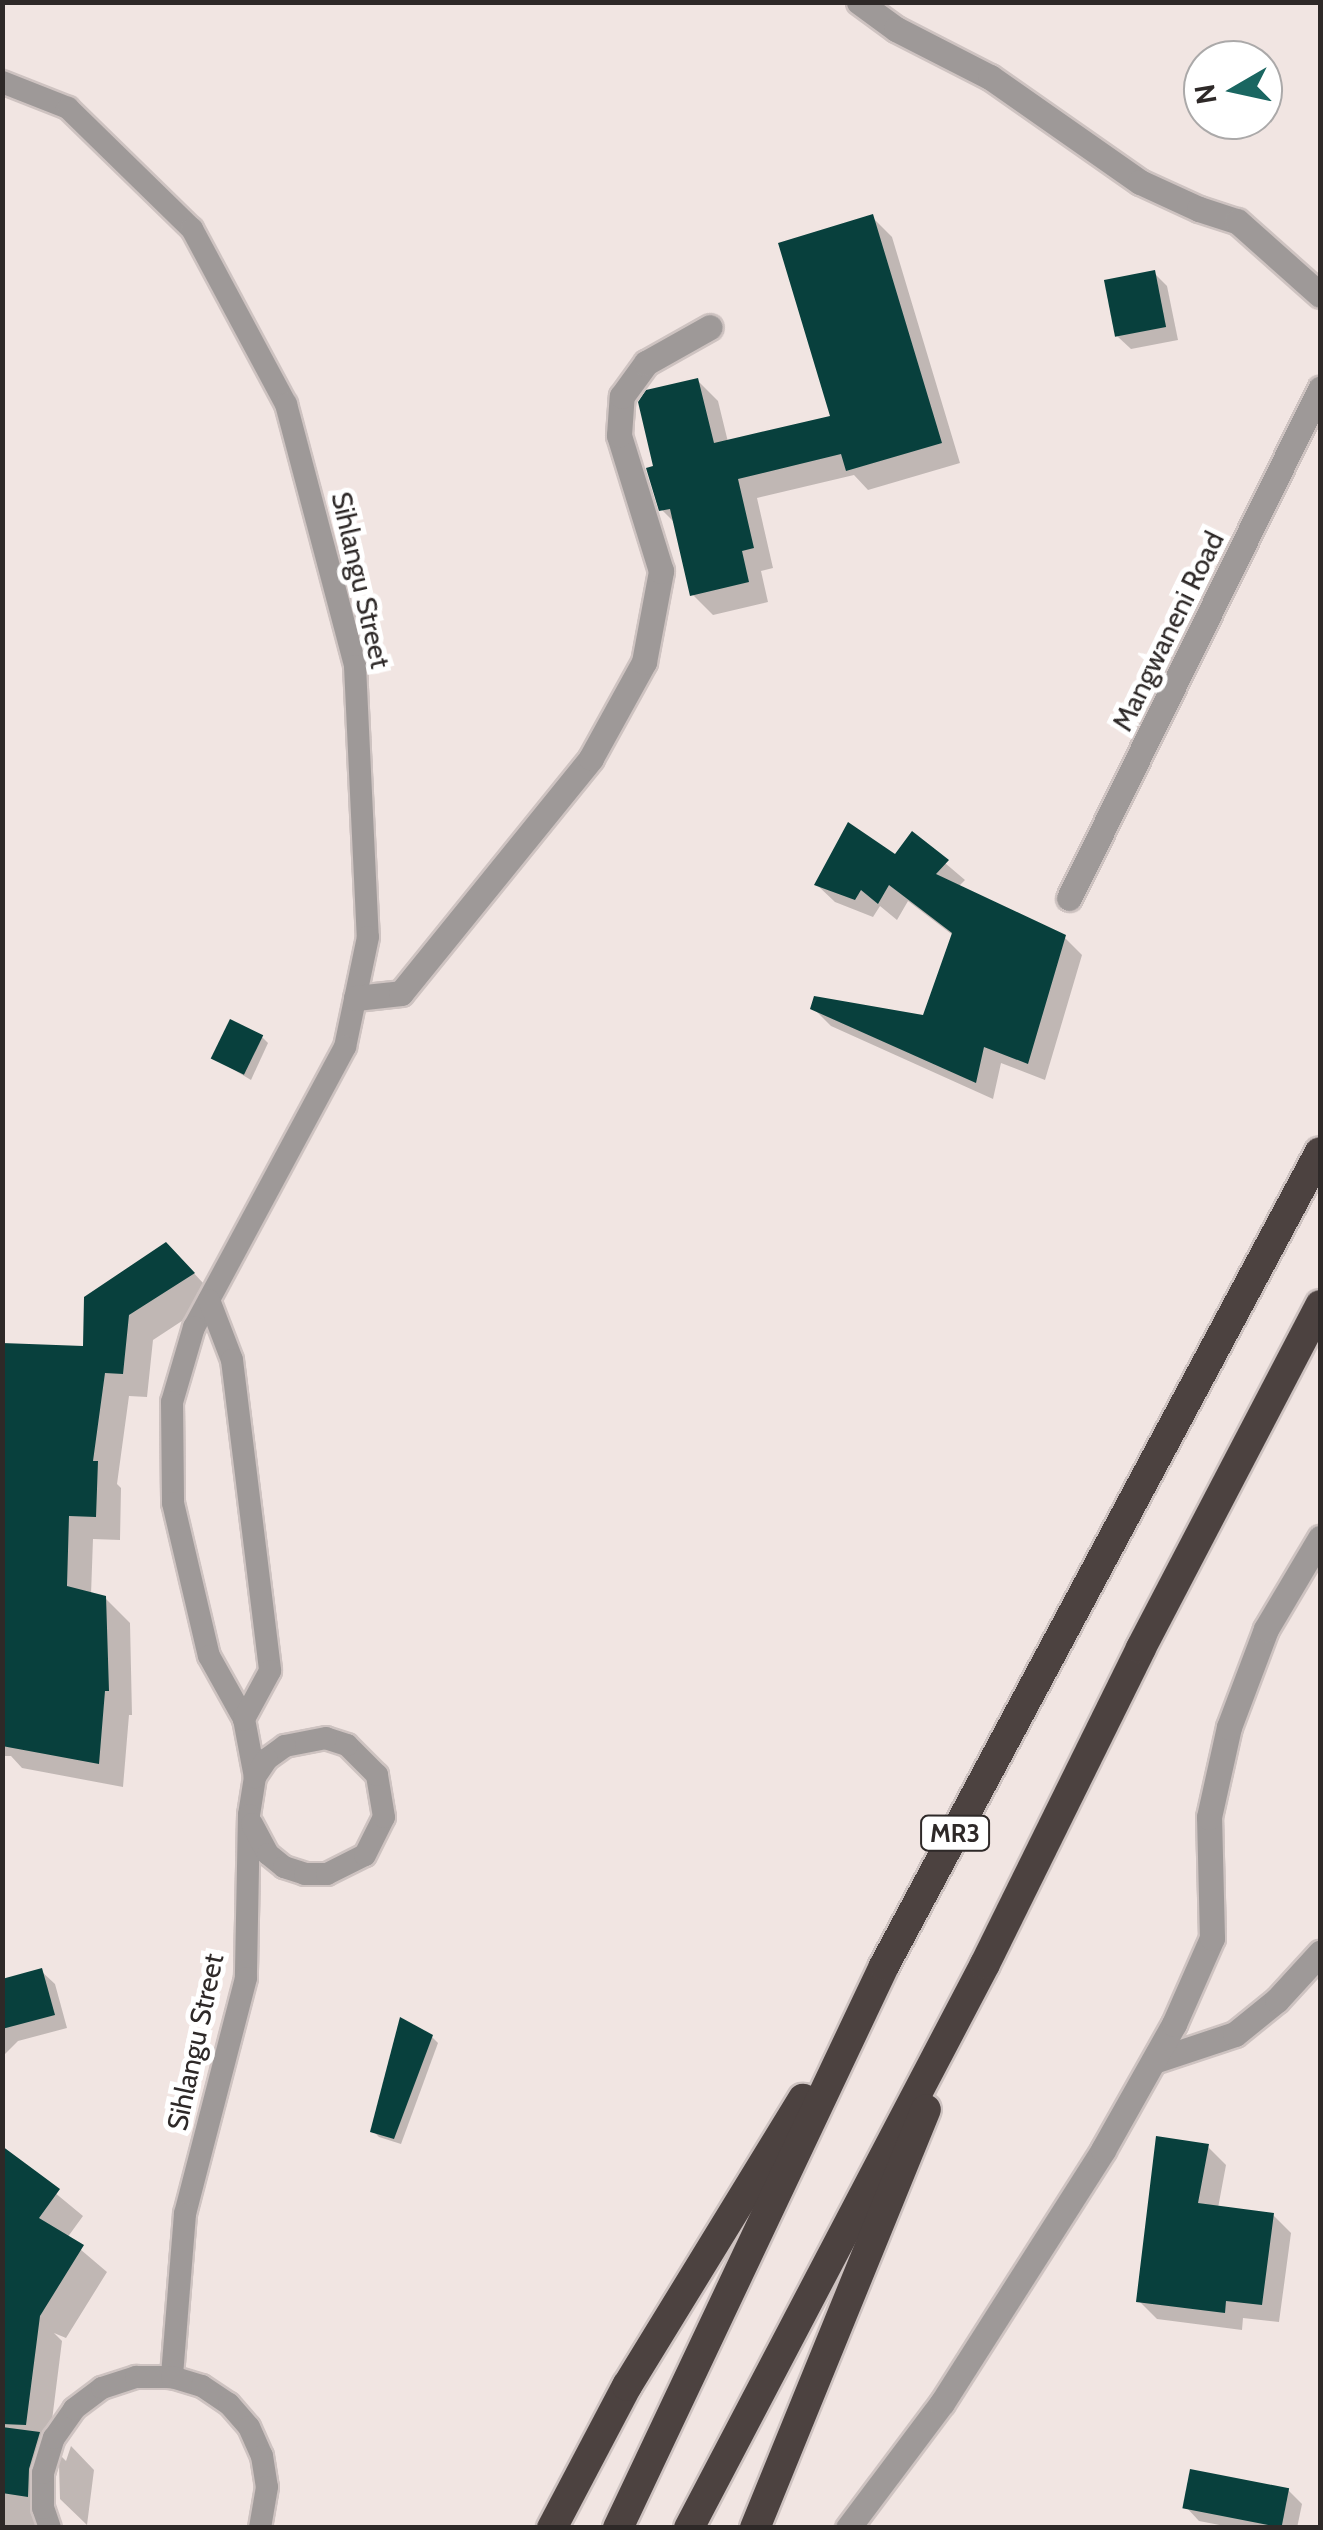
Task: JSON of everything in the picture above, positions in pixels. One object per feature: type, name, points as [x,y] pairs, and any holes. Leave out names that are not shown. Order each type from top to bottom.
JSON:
[{"type":"highway","name":"MR3","points":[[618,2528],[884,1966],[1320,1152]]},
{"type":"highway","points":[[690,2528],[985,1964],[1141,1648],[1320,1305]]},
{"type":"highway","points":[[755,2528],[985,1964]]},
{"type":"highway","points":[[552,2528],[626,2386],[884,1966]]},
{"type":"street","points":[[858,2],[896,29],[990,77],[1140,182],[1199,210],[1238,221],[1282,266],[1320,296]]},
{"type":"street","points":[[356,998],[400,993],[591,758],[644,662],[661,572],[618,435],[622,396],[646,362],[710,327]]},
{"type":"street","name":"Mangwaneni Road","points":[[1068,898],[1320,390]]},
{"type":"street","points":[[848,2528],[942,2403],[1103,2150],[1154,2061],[1212,1938],[1209,1818],[1228,1727],[1266,1628],[1320,1538]]},
{"type":"street","points":[[1154,2061],[1235,2034],[1277,2000],[1320,1953]]},
{"type":"lane","name":"Sihlangu Street","points":[[2,82],[68,108],[192,229],[286,404],[355,666],[368,937],[345,1047],[194,1327],[172,1402],[173,1504],[209,1656],[244,1719],[256,1777],[249,1816],[246,1978],[186,2214],[172,2377]]},
{"type":"lane","points":[[209,1300],[232,1360],[270,1670],[244,1719]]},
{"type":"lane","points":[[249,1816],[268,1854],[305,1874],[337,1871],[364,1855],[384,1817],[377,1775],[347,1745],[326,1738],[284,1746],[267,1759],[256,1777]]},
{"type":"lane","points":[[50,2528],[43,2508],[43,2473],[54,2438],[74,2409],[102,2388],[136,2377],[172,2377],[215,2395],[250,2428],[262,2456],[268,2487],[260,2528]]},
{"type":"building","points":[[873,214],[942,443],[846,471],[841,454],[738,479],[754,548],[742,551],[749,582],[690,596],[670,509],[659,511],[646,468],[653,466],[638,402],[646,390],[698,378],[714,443],[830,416],[778,243]]},
{"type":"building","points":[[1155,270],[1166,327],[1115,337],[1104,280]]},
{"type":"building","points":[[848,822],[895,854],[912,831],[949,860],[936,874],[1066,935],[1028,1064],[984,1047],[976,1083],[810,1009],[814,996],[923,1015],[952,933],[889,885],[878,904],[861,890],[855,900],[814,885]]},
{"type":"building","points":[[230,1019],[263,1035],[244,1075],[211,1059]]},
{"type":"building","points":[[166,1242],[195,1273],[129,1315],[123,1374],[105,1373],[93,1461],[98,1461],[96,1517],[69,1516],[67,1586],[106,1596],[109,1691],[105,1691],[99,1764],[2,1746],[2,1343],[83,1346],[84,1297]]},
{"type":"building","points":[[42,1968],[55,2015],[2,2029],[2,1979]]},
{"type":"building","points":[[400,2017],[433,2035],[394,2139],[370,2132]]},
{"type":"building","points":[[1156,2136],[1209,2144],[1198,2203],[1274,2213],[1262,2305],[1226,2301],[1225,2313],[1136,2302]]},
{"type":"building","points":[[2,2146],[60,2189],[39,2218],[84,2245],[40,2316],[26,2425],[2,2424]]},
{"type":"building","points":[[2,2427],[40,2432],[29,2469],[28,2497],[2,2493]]},
{"type":"building","points":[[1190,2469],[1289,2488],[1282,2528],[1182,2508]]}]
